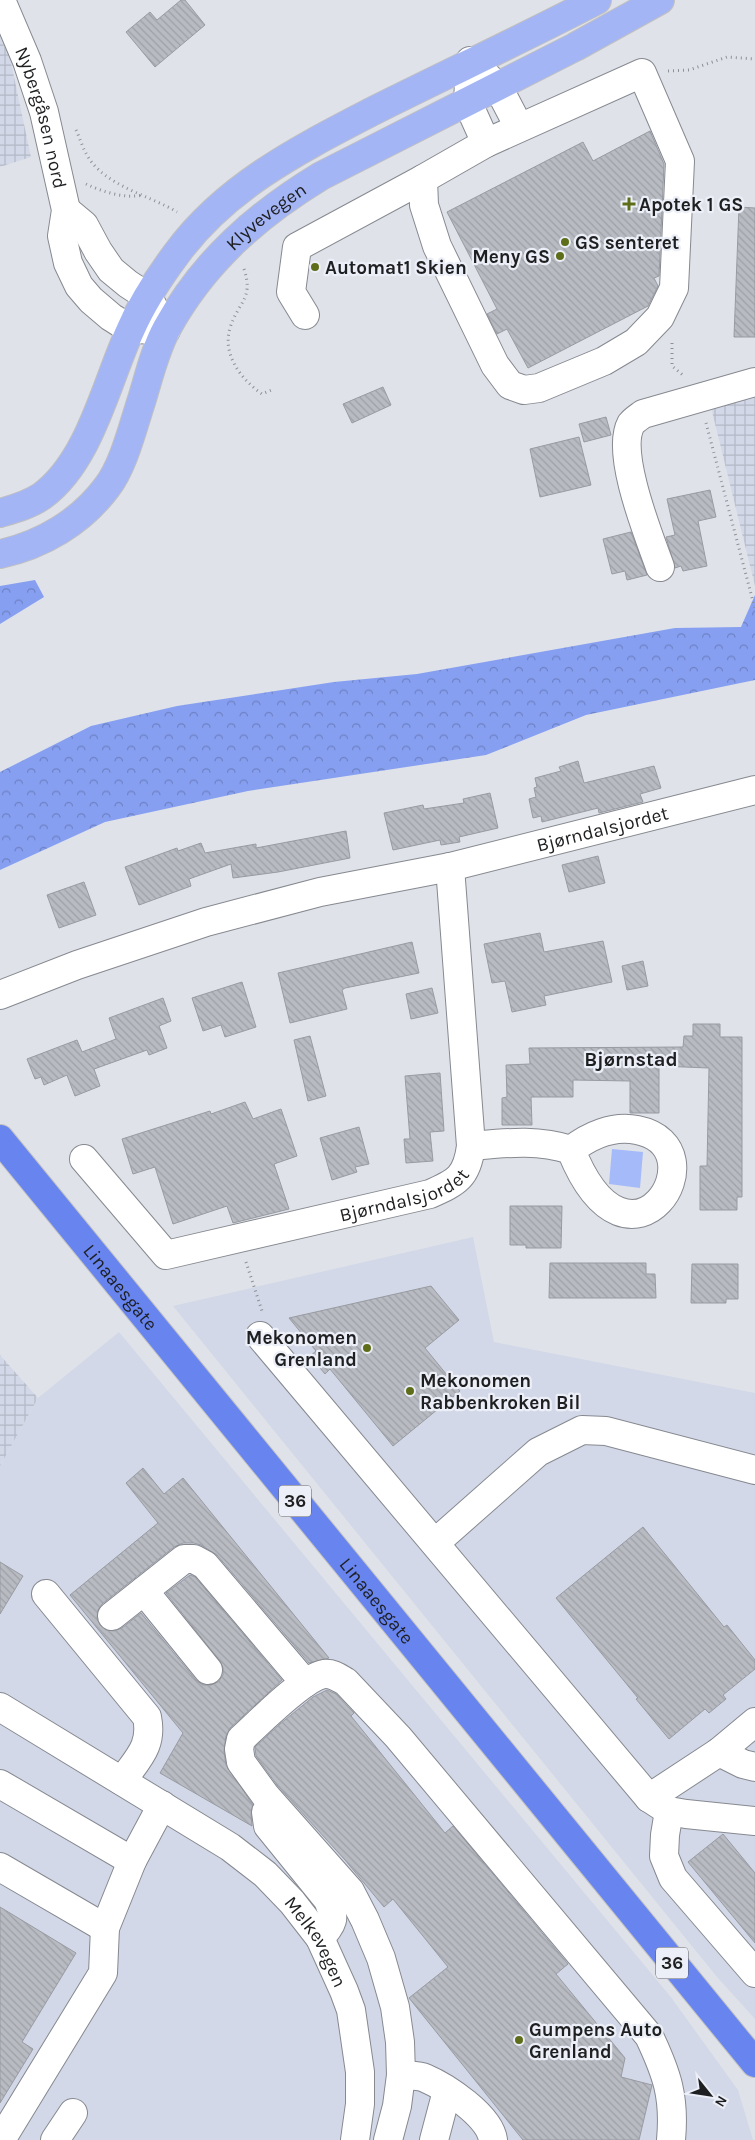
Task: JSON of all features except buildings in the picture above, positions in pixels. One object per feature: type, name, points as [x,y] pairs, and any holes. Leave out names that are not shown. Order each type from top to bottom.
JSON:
[{"type":"highway","name":"Linaaesgate","points":[[0,1139],[755,2064]]},
{"type":"main road","name":"Klyvevegen","points":[[0,513],[19,508],[41,497],[72,464],[86,438],[130,328],[148,297],[177,252],[196,229],[229,198],[264,172],[300,149],[470,61],[597,0]]},
{"type":"main road","name":"Klyvevegen","points":[[0,554],[58,532],[83,513],[108,486],[121,459],[166,330],[180,306],[221,254],[251,224],[287,197],[321,176],[575,47],[660,0]]},
{"type":"street","name":"Nybergåsen nord","points":[[1,0],[27,61],[44,112],[66,210],[62,236],[68,263],[79,286],[110,317],[130,328],[166,330]]},
{"type":"street","points":[[470,61],[498,86],[519,128]]},
{"type":"street","points":[[470,61],[468,102],[486,143]]},
{"type":"street","points":[[305,315],[291,292],[297,247],[486,143],[642,73],[680,161],[674,288],[660,317],[636,342],[604,361],[539,388],[524,390],[510,384],[495,365],[437,246],[424,205],[423,179]]},
{"type":"street","name":"Nybergåsen nord","points":[[66,210],[84,225],[111,270],[148,297],[166,330]]},
{"type":"street","points":[[660,567],[630,478],[626,440],[632,424],[643,414],[755,382]]},
{"type":"street","name":"Bjørndalsjordet","points":[[0,995],[77,965],[206,922],[320,892],[450,867],[755,790]]},
{"type":"street","name":"Bjørndalsjordet","points":[[84,1158],[166,1255],[430,1194],[451,1185],[462,1174],[469,1162],[471,1146],[450,867]]},
{"type":"street","points":[[471,1146],[514,1142],[550,1144],[571,1150]]},
{"type":"street","points":[[260,1336],[659,1805],[665,1835],[664,1856],[673,1878],[755,1973]]},
{"type":"street","points":[[435,1543],[538,1452],[582,1430],[606,1431],[755,1470]]},
{"type":"street","points":[[112,1616],[184,1559],[194,1559],[204,1565],[305,1683]]},
{"type":"street","points":[[144,1591],[208,1670]]},
{"type":"street","points":[[46,1594],[147,1717],[150,1730],[148,1742],[122,1781]]},
{"type":"street","points":[[388,2140],[397,2106],[401,2075],[400,2042],[395,2007],[381,1958],[365,1920],[350,1892],[265,1795],[241,1762],[239,1749],[242,1739],[305,1683],[324,1674],[336,1676],[346,1682],[398,1737],[649,2036],[664,2068],[672,2099],[672,2140]]},
{"type":"street","name":"Melkevegen","points":[[0,1707],[230,1847],[265,1874],[292,1902],[320,1938],[346,1997],[356,2042],[360,2072],[360,2104],[355,2140]]},
{"type":"street","points":[[659,1805],[718,1752],[755,1722]]},
{"type":"street","points":[[718,1752],[743,1764],[755,1766]]},
{"type":"street","points":[[0,1784],[132,1861]]},
{"type":"street","points":[[265,1795],[268,1826],[328,1900],[333,1912],[332,1924],[320,1938]]},
{"type":"street","points":[[659,1805],[755,1821]]},
{"type":"street","points":[[1,2140],[103,1973],[105,1928],[132,1861],[162,1806]]},
{"type":"street","points":[[0,1867],[105,1928]]},
{"type":"street","points":[[401,2075],[423,2077],[462,2100],[486,2123],[493,2140]]},
{"type":"street","points":[[434,2140],[447,2090]]},
{"type":"street","points":[[55,2140],[73,2113]]},
{"type":"path","points":[[642,73],[689,70],[727,57],[755,59]]},
{"type":"path","points":[[73,122],[87,156],[99,170],[129,189],[178,213]]},
{"type":"path","points":[[58,171],[89,186],[108,192],[134,197],[144,195]]},
{"type":"path","points":[[240,264],[244,270],[248,285],[244,300],[230,327],[228,351],[234,364],[254,388],[262,394],[274,389]]},
{"type":"path","points":[[674,338],[671,345],[672,366],[682,375],[709,385],[708,396],[755,609]]},
{"type":"path","points":[[238,1238],[263,1315],[260,1336]]},
{"type":"shaded area","points":[[0,37],[10,58],[31,157],[0,167]]},
{"type":"shaded area","points":[[755,378],[755,586],[707,391]]},
{"type":"shaded area","points":[[612,1149],[643,1152],[640,1188],[609,1184]]},
{"type":"shaded area","points":[[473,1237],[494,1342],[755,1393],[755,2019],[717,1977],[173,1306]]},
{"type":"shaded area","points":[[119,1332],[670,1996],[738,2090],[753,2140],[0,2140],[0,1466],[38,1398]]},
{"type":"shaded area","points":[[0,1355],[38,1398],[0,1466]]},
{"type":"green space","points":[[35,580],[44,597],[0,624],[0,586]]},
{"type":"green space","points":[[755,595],[755,680],[586,715],[486,755],[248,791],[105,822],[0,870],[0,772],[91,726],[177,706],[334,682],[417,674],[675,628],[741,627]]},
{"type":"place","name":"Apotek 1 GS","points":[[629,204]]},
{"type":"place","name":"GS senteret","points":[[565,242]]},
{"type":"place","name":"Meny GS","points":[[560,256]]},
{"type":"place","name":"Automat1 Skien","points":[[315,267]]},
{"type":"place","name":"Mekonomen Grenland","points":[[367,1348]]},
{"type":"place","name":"Mekonomen Rabbenkroken Bil","points":[[410,1391]]},
{"type":"place","name":"Gumpens Auto Grenland","points":[[519,2040]]},
{"type":"district","name":"Bjørnstad","points":[[631,1059]]}]
